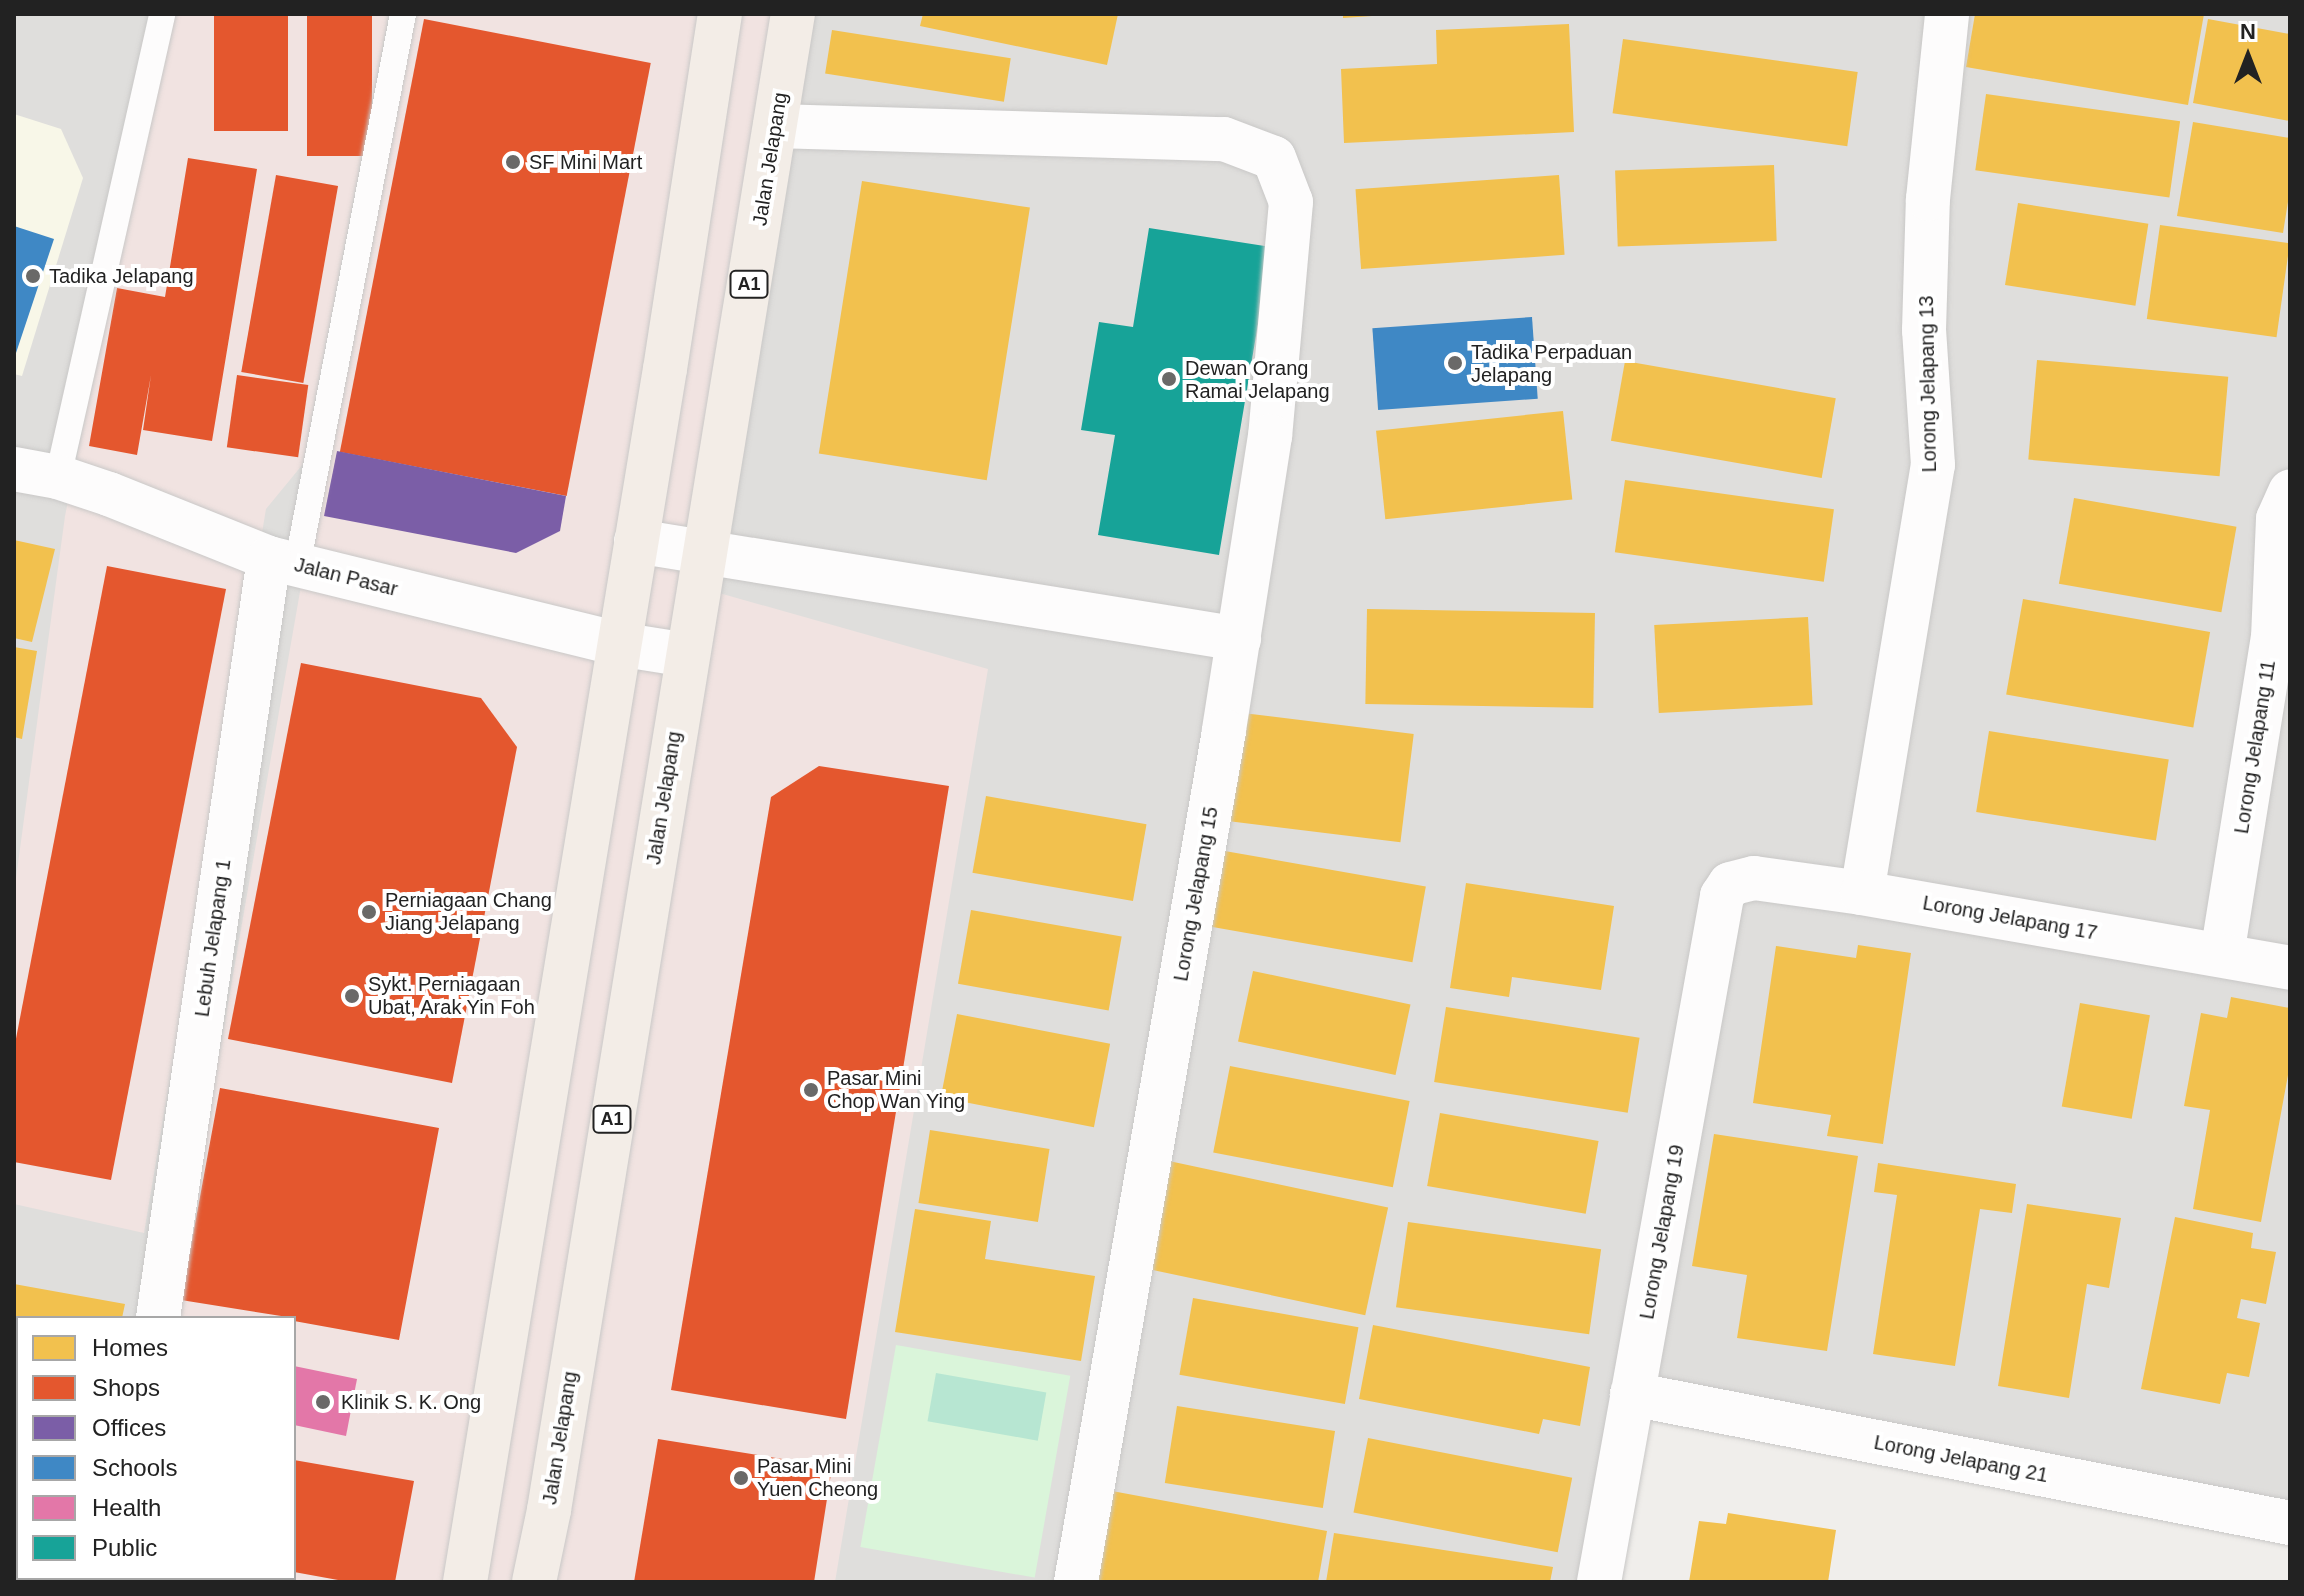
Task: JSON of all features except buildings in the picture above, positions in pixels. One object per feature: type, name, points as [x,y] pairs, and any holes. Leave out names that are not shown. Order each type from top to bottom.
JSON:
[{"type":"main road","points":[[465,1582],[720,14]]},
{"type":"main road","name":"Jalan Jelapang","points":[[534,1582],[549,1510],[793,14]]},
{"type":"street","name":"Lorong Jelapang 13","points":[[1862,893],[1933,465],[1924,330],[1928,199],[1947,14]]},
{"type":"street","name":"Lorong Jelapang 15","points":[[775,126],[1224,139],[1274,158],[1291,202],[1270,436],[1239,639],[1076,1582]]},
{"type":"street","name":"Jalan Pasar","points":[[14,469],[58,477],[283,562],[618,644],[687,655]]},
{"type":"street","name":"Lorong Jelapang 11","points":[[2222,955],[2273,638],[2278,519],[2290,492]]},
{"type":"street","points":[[636,541],[705,555],[1239,639]]},
{"type":"street","name":"Lebuh Jelapang 1","points":[[158,1316],[283,562]]},
{"type":"street","name":"Lorong Jelapang 17","points":[[1730,884],[1754,878],[1862,893],[2290,968]]},
{"type":"street","name":"Lorong Jelapang 19","points":[[1599,1582],[1722,896],[1730,884]]},
{"type":"street","name":"Lorong Jelapang 21","points":[[1632,1394],[2290,1523]]},
{"type":"lane","points":[[58,477],[162,14]]},
{"type":"lane","points":[[283,562],[403,14]]},
{"type":"shaded area","points":[[14,14],[2290,14],[2290,1514],[1627,1378],[1594,1582],[14,1582]]},
{"type":"shaded area","points":[[166,14],[389,14],[303,464],[266,509],[144,1233],[14,1204],[14,893],[65,516]]},
{"type":"shaded area","points":[[401,14],[802,14],[705,589],[988,669],[835,1582],[126,1582],[296,1580],[296,1316],[173,1316]]},
{"type":"shaded area","name":"Tadika Jelapang","points":[[14,114],[61,129],[83,178],[22,376],[14,374]]},
{"type":"green space","points":[[896,1345],[1070,1376],[1035,1578],[860,1547]]},
{"type":"green space","points":[[936,1373],[1046,1392],[1038,1441],[927,1421]]},
{"type":"place","name":"SF Mini Mart","points":[[513,162]]},
{"type":"place","name":"Tadika Jelapang","points":[[33,276]]},
{"type":"place","name":"Tadika Perpaduan Jelapang","points":[[1455,363]]},
{"type":"place","name":"Dewan Orang Ramai Jelapang","points":[[1169,379]]},
{"type":"place","name":"Perniagaan Chang Jiang Jelapang","points":[[369,912]]},
{"type":"place","name":"Sykt. Perniagaan Ubat, Arak Yin Foh","points":[[352,996]]},
{"type":"place","name":"Pasar Mini Chop Wan Ying","points":[[811,1090]]},
{"type":"place","name":"Klinik S. K. Ong","points":[[323,1402]]},
{"type":"place","name":"Pasar Mini Yuen Cheong","points":[[741,1478]]}]
